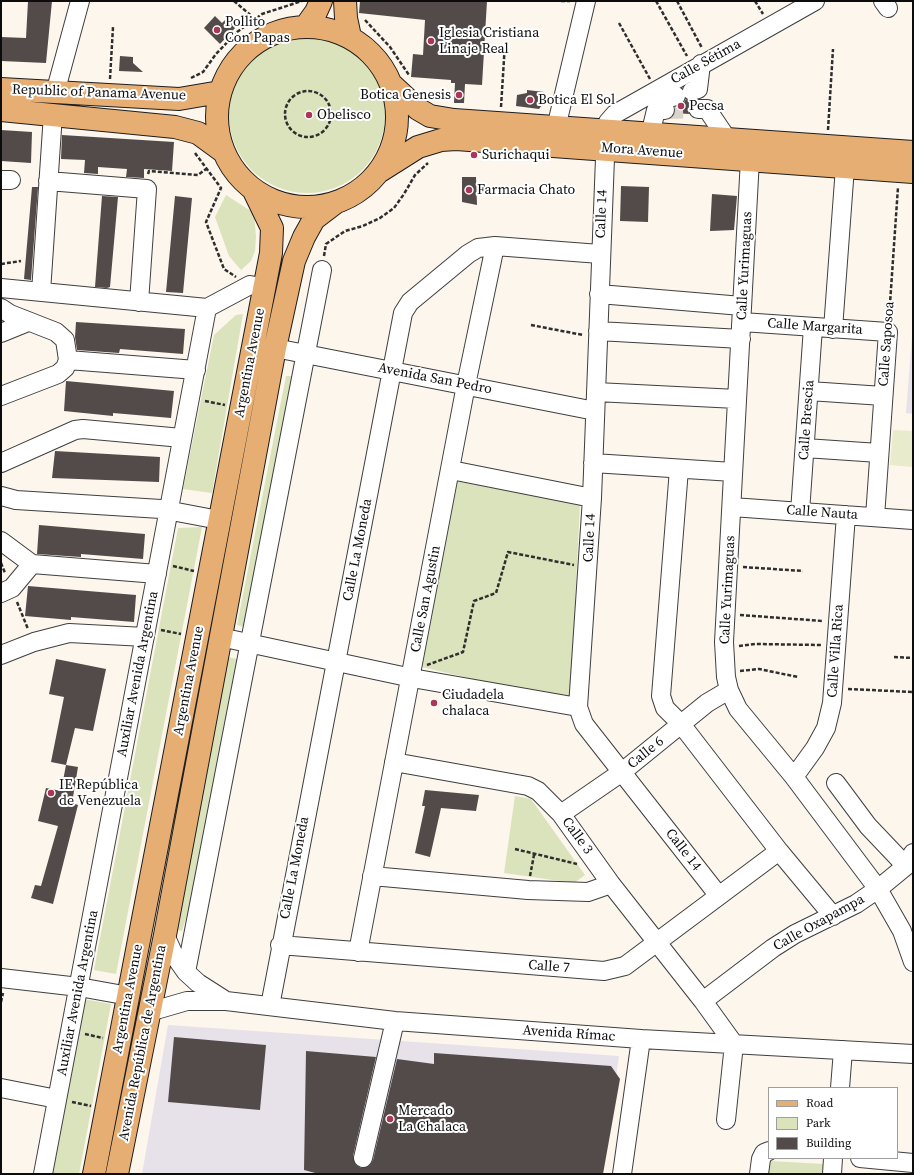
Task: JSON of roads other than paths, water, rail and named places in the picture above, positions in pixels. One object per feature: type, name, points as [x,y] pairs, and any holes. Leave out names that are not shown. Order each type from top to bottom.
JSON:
[{"type":"main road","points":[[306,26],[316,12],[321,1]]},
{"type":"main road","points":[[345,1],[346,18],[350,37]]},
{"type":"main road","points":[[306,26],[329,28],[350,37],[368,49],[382,65],[401,80],[397,107],[397,130],[393,145],[379,172],[362,189],[351,196],[335,203],[314,207],[293,206],[273,201],[254,191],[242,180],[232,167],[219,138],[217,122],[220,92],[229,70],[244,52],[262,38],[283,29],[306,26]]},
{"type":"main road","name":"Mora Avenue","points":[[401,80],[407,100],[430,116],[454,120],[556,128],[605,140],[750,159],[906,171]]},
{"type":"main road","name":"Republic of Panama Avenue","points":[[1,89],[54,104],[175,127],[198,133],[224,152]]},
{"type":"main road","name":"Republic of Panama Avenue","points":[[1,110],[109,96],[179,99],[220,92]]},
{"type":"main road","name":"Mora Avenue","points":[[379,172],[418,147],[431,142],[456,139],[605,140],[650,135],[913,152]]},
{"type":"main road","name":"Argentina Avenue","points":[[94,1174],[240,408],[258,286],[271,253],[272,228],[254,191]]},
{"type":"main road","name":"Argentina Avenue","points":[[164,935],[275,348],[297,255],[314,219],[335,203]]},
{"type":"main road","name":"Avenida República de Argentina","points":[[117,1174],[164,935]]},
{"type":"street","points":[[40,292],[54,104],[80,1]]},
{"type":"street","points":[[556,128],[586,1]]},
{"type":"street","name":"Calle Sétima","points":[[605,140],[608,122],[615,114],[657,101],[701,64],[815,1]]},
{"type":"street","points":[[689,92],[701,64]]},
{"type":"street","points":[[650,135],[657,101],[689,92]]},
{"type":"street","points":[[689,92],[728,140]]},
{"type":"street","name":"Calle 14","points":[[605,140],[592,498],[578,707],[584,724],[718,896]]},
{"type":"street","name":"Calle Yurimaguas","points":[[750,159],[728,566],[725,648],[727,682],[738,709],[794,777],[878,889],[902,931],[913,962]]},
{"type":"street","points":[[833,329],[845,167]]},
{"type":"street","points":[[48,181],[147,189],[139,302]]},
{"type":"street","name":"Calle La Moneda","points":[[270,1006],[280,945],[393,370],[399,326],[403,313],[410,302],[468,254],[478,248],[495,246],[600,254]]},
{"type":"street","name":"Calle San Agustin","points":[[358,952],[466,385],[495,246]]},
{"type":"street","points":[[186,972],[250,643],[304,353],[322,270]]},
{"type":"street","points":[[1,288],[207,308],[258,286]]},
{"type":"street","points":[[599,294],[742,322]]},
{"type":"street","points":[[1,308],[28,322],[56,332],[65,340],[68,360],[65,368],[58,374],[1,396]]},
{"type":"street","name":"Auxiliar Avenida Argentina","points":[[43,1174],[207,308]]},
{"type":"street","points":[[1,333],[28,322]]},
{"type":"street","points":[[598,334],[742,322]]},
{"type":"street","name":"Calle Margarita","points":[[742,322],[888,332]]},
{"type":"street","name":"Calle Brescia","points":[[800,512],[813,327]]},
{"type":"street","name":"Calle Saposoa","points":[[875,517],[888,332]]},
{"type":"street","name":"Avenida San Pedro","points":[[275,348],[393,370],[595,411]]},
{"type":"street","points":[[68,360],[196,370]]},
{"type":"street","points":[[809,391],[883,396]]},
{"type":"street","points":[[596,392],[737,399]]},
{"type":"street","points":[[1,463],[79,430],[182,438]]},
{"type":"street","points":[[805,448],[879,453]]},
{"type":"street","points":[[593,464],[733,472]]},
{"type":"street","points":[[678,469],[661,696],[665,708],[681,724],[779,850],[833,916]]},
{"type":"street","points":[[451,470],[592,498]]},
{"type":"street","points":[[1,496],[16,500],[169,511],[219,520]]},
{"type":"street","name":"Calle Nauta","points":[[732,507],[913,520]]},
{"type":"street","name":"Calle Villa Rica","points":[[794,777],[815,748],[826,728],[832,703],[846,515]]},
{"type":"street","points":[[1,541],[32,564],[158,568]]},
{"type":"street","points":[[1,593],[12,588],[32,564]]},
{"type":"street","points":[[1,655],[34,642],[69,632],[145,637]]},
{"type":"street","points":[[220,637],[336,661],[412,674],[578,707]]},
{"type":"street","name":"Calle 6","points":[[561,814],[622,772],[707,703],[727,682]]},
{"type":"street","name":"Calle 3","points":[[394,762],[528,786],[538,791],[561,814],[611,884],[703,1001]]},
{"type":"street","points":[[836,783],[868,826],[909,859]]},
{"type":"street","name":"Calle 7","points":[[280,945],[604,971],[626,966],[779,850]]},
{"type":"street","name":"Calle Oxapampa","points":[[703,1001],[773,948],[795,934],[833,916],[878,889],[909,859]]},
{"type":"street","points":[[372,876],[528,890],[588,892],[611,884]]},
{"type":"street","name":"Avenida Rímac","points":[[164,935],[174,955],[186,972],[212,993],[226,1000]]},
{"type":"street","points":[[1,978],[79,987],[129,996]]},
{"type":"street","name":"Avenida Rímac","points":[[149,1012],[187,1001],[226,1000],[395,1021],[641,1039],[913,1054]]},
{"type":"street","points":[[703,1001],[734,1044],[726,1120]]},
{"type":"street","points":[[363,1158],[395,1021]]},
{"type":"street","points":[[622,1174],[641,1039]]},
{"type":"street","points":[[840,1087],[843,1050]]},
{"type":"street","points":[[1,1088],[57,1099]]},
{"type":"street","points":[[759,1174],[761,1159],[764,1153],[768,1151]]},
{"type":"street","points":[[832,1174],[833,1159]]},
{"type":"street","points":[[871,1159],[913,1163]]},
{"type":"tunnel","points":[[665,110],[698,109]]},
{"type":"place","name":"Pollito Con Papas","points":[[217,30]]},
{"type":"place","name":"Iglesia Cristiana Linaje Real","points":[[431,41]]},
{"type":"place","name":"Botica Genesis","points":[[459,95]]},
{"type":"place","name":"Botica El Sol","points":[[530,100]]},
{"type":"place","name":"Pecsa","points":[[681,106]]},
{"type":"place","name":"Obelisco","points":[[309,115]]},
{"type":"place","name":"Surichaqui","points":[[474,155]]},
{"type":"place","name":"Farmacia Chato","points":[[469,190]]},
{"type":"place","name":"Ciudadela chalaca","points":[[434,703]]},
{"type":"place","name":"IE República de Venezuela","points":[[51,793]]},
{"type":"place","name":"Mercado La Chalaca","points":[[390,1119]]}]
